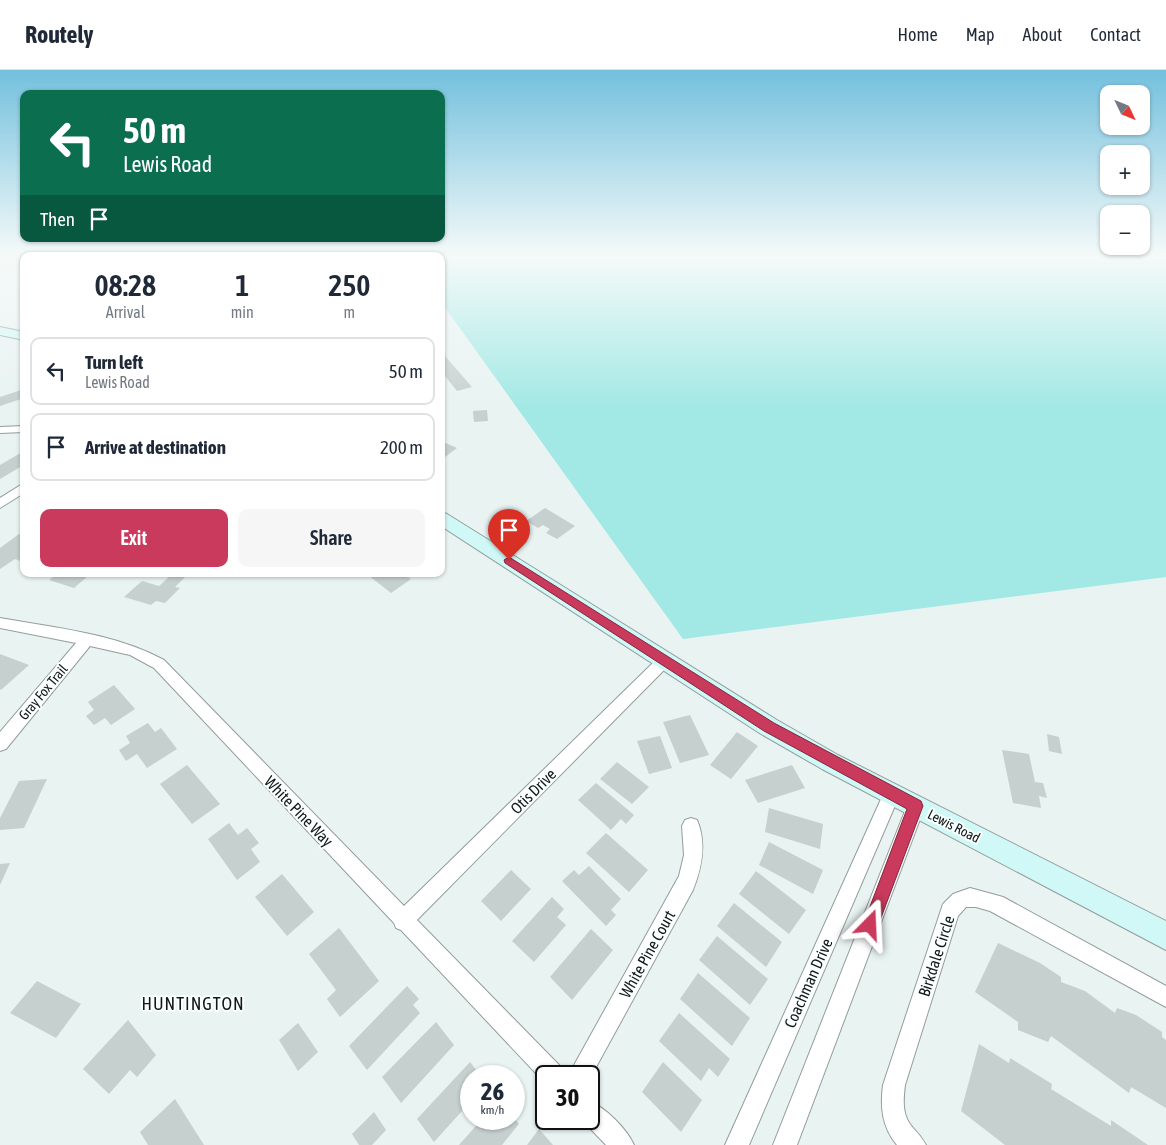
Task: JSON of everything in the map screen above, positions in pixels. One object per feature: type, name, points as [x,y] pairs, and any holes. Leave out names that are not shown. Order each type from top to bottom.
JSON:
[{"type":"street","points":[[0,331],[20,335]]},
{"type":"street","points":[[0,430],[20,430]]},
{"type":"street","points":[[0,504],[20,491]]},
{"type":"street","name":"Lewis Road","points":[[445,521],[769,727],[892,794],[1166,936]]},
{"type":"street","name":"White Pine Way","points":[[0,623],[135,651],[159,664],[403,921],[543,1065]]},
{"type":"street","name":"Gray Fox Trail","points":[[0,744],[87,640]]},
{"type":"street","name":"Otis Drive","points":[[403,921],[664,661]]},
{"type":"street","name":"Coachman Drive","points":[[737,1145],[892,794]]},
{"type":"street","points":[[785,1145],[916,806]]},
{"type":"street","name":"White Pine Court","points":[[584,1065],[686,884],[693,867],[695,847],[691,826]]},
{"type":"street","name":"Birkdale Circle","points":[[914,1145],[895,1122],[890,1106],[894,1084],[950,911],[956,901],[966,897],[978,897],[996,904],[1166,997]]},
{"type":"street","points":[[600,1123],[622,1145]]},
{"type":"shaded area","points":[[445,307],[1166,307],[1166,577],[683,639]]},
{"type":"building","points":[[445,356],[472,387],[457,391],[445,376]]},
{"type":"building","points":[[20,390],[20,399],[0,406],[0,397]]},
{"type":"building","points":[[487,410],[488,421],[474,422],[473,411]]},
{"type":"building","points":[[445,443],[457,448],[445,457]]},
{"type":"building","points":[[20,453],[20,467],[0,479],[0,465]]},
{"type":"building","points":[[545,508],[575,526],[557,539],[546,533],[550,529],[543,525],[538,528],[526,521]]},
{"type":"building","points":[[20,534],[20,561],[15,559],[0,569],[0,548]]},
{"type":"building","points":[[53,577],[87,577],[74,588],[49,580]]},
{"type":"building","points":[[169,577],[185,577],[175,587],[180,588],[165,603],[156,601],[151,605],[124,597],[142,581],[159,586]]},
{"type":"building","points":[[371,577],[408,577],[411,579],[391,593]]},
{"type":"building","points":[[0,654],[29,665],[1,690],[0,689]]},
{"type":"building","points":[[114,685],[135,709],[111,725],[105,718],[94,725],[86,716],[94,710],[88,702]]},
{"type":"building","points":[[690,715],[709,755],[680,763],[663,722]]},
{"type":"building","points":[[148,723],[155,732],[161,728],[177,749],[147,768],[137,754],[126,761],[119,750],[130,743],[126,736]]},
{"type":"building","points":[[737,732],[758,746],[731,779],[710,765]]},
{"type":"building","points":[[1047,734],[1059,737],[1062,754],[1049,751]]},
{"type":"building","points":[[660,736],[672,768],[649,774],[637,741]]},
{"type":"building","points":[[1002,750],[1029,754],[1035,782],[1043,783],[1047,798],[1039,796],[1041,808],[1013,803]]},
{"type":"building","points":[[617,762],[649,787],[632,804],[600,779]]},
{"type":"building","points":[[187,765],[220,804],[192,824],[160,784]]},
{"type":"building","points":[[792,765],[805,788],[758,803],[745,780]]},
{"type":"building","points":[[47,779],[24,828],[0,830],[0,818],[19,781]]},
{"type":"building","points":[[596,783],[634,815],[626,824],[621,819],[611,830],[578,800]]},
{"type":"building","points":[[769,808],[823,824],[820,849],[765,832]]},
{"type":"building","points":[[229,823],[238,835],[247,828],[259,843],[251,849],[260,862],[237,880],[208,839]]},
{"type":"building","points":[[606,833],[648,870],[629,892],[586,853]]},
{"type":"building","points":[[769,842],[823,870],[813,894],[759,865]]},
{"type":"building","points":[[10,863],[0,885],[0,864]]},
{"type":"building","points":[[589,866],[621,899],[611,910],[616,915],[606,926],[562,881],[574,870],[579,875]]},
{"type":"building","points":[[511,870],[531,889],[501,921],[481,901]]},
{"type":"building","points":[[756,871],[806,910],[789,934],[739,894]]},
{"type":"building","points":[[282,874],[314,912],[287,936],[255,897]]},
{"type":"building","points":[[552,897],[564,909],[557,917],[566,925],[534,962],[512,941]]},
{"type":"building","points":[[734,903],[782,942],[766,967],[717,926]]},
{"type":"building","points":[[339,928],[379,981],[340,1017],[327,999],[336,990],[309,954]]},
{"type":"building","points":[[591,929],[613,950],[572,1000],[550,977]]},
{"type":"building","points":[[717,936],[768,979],[750,1005],[699,960]]},
{"type":"building","points":[[998,943],[1040,963],[1061,977],[1061,982],[1085,991],[1115,1013],[1117,1008],[1136,1015],[1162,1032],[1162,1037],[1166,1040],[1166,1108],[1131,1087],[1129,1093],[1051,1036],[1048,1042],[1018,1030],[1018,1022],[975,992]]},
{"type":"building","points":[[698,973],[750,1018],[732,1046],[680,999]]},
{"type":"building","points":[[37,981],[81,1004],[56,1038],[10,1013]]},
{"type":"building","points":[[407,986],[419,999],[413,1005],[420,1013],[367,1070],[349,1046]]},
{"type":"building","points":[[679,1013],[730,1059],[718,1077],[709,1068],[701,1081],[659,1041]]},
{"type":"building","points":[[128,1020],[156,1055],[137,1077],[130,1070],[109,1094],[83,1069]]},
{"type":"building","points":[[436,1022],[454,1045],[401,1103],[382,1077]]},
{"type":"building","points":[[298,1023],[318,1052],[298,1071],[279,1040]]},
{"type":"building","points":[[979,1044],[1009,1063],[1010,1058],[1052,1084],[1051,1089],[1111,1126],[1111,1120],[1148,1145],[1005,1145],[961,1111]]},
{"type":"building","points":[[663,1062],[702,1100],[681,1132],[642,1092]]},
{"type":"building","points":[[460,1073],[460,1113],[434,1142],[417,1119]]},
{"type":"building","points":[[175,1099],[204,1145],[148,1145],[140,1132]]},
{"type":"building","points":[[374,1112],[386,1130],[372,1145],[359,1145],[352,1134]]},
{"type":"building","points":[[472,1130],[514,1130],[502,1145],[459,1145]]},
{"type":"building","points":[[540,1130],[553,1145],[527,1145]]},
{"type":"district","name":"HUNTINGTON","points":[[193,1003]]},
{"type":"route","points":[[509,560],[769,727],[830,762],[916,806],[870,925]]}]
